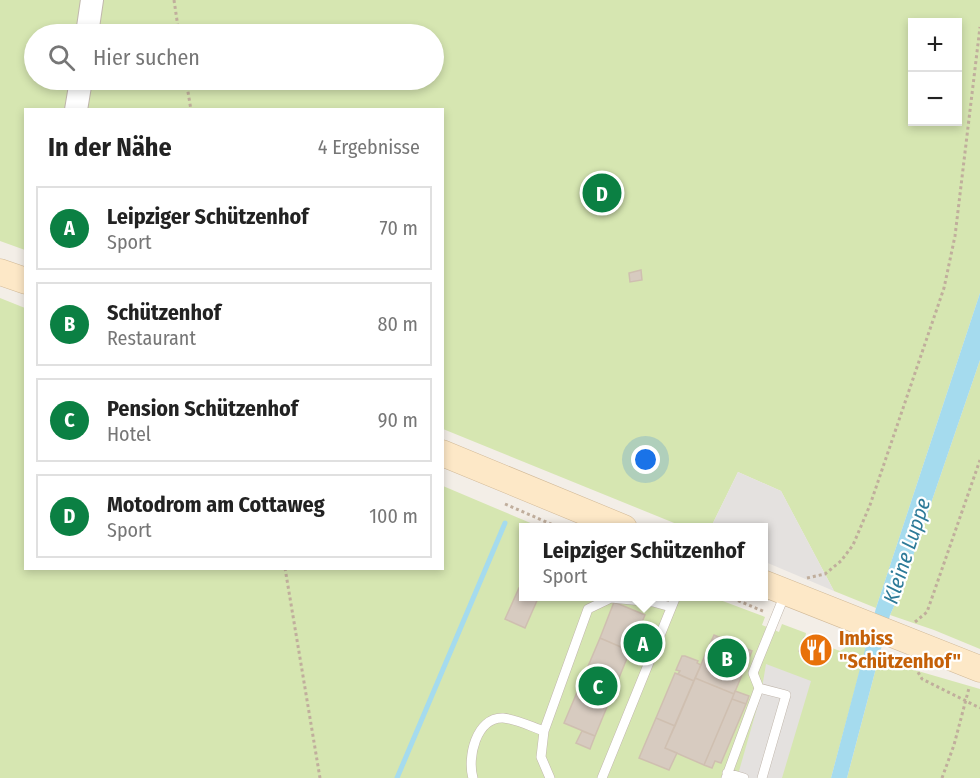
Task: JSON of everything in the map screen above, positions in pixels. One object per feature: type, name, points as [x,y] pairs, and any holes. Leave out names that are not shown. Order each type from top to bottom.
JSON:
[{"type":"main road","points":[[0,272],[24,279]]},
{"type":"main road","points":[[444,454],[612,523]]},
{"type":"main road","points":[[774,588],[977,667]]},
{"type":"street","points":[[88,24],[92,0]]},
{"type":"street","points":[[76,108],[79,90]]},
{"type":"lane","points":[[744,778],[727,776],[759,688],[753,673],[776,616],[774,588]]},
{"type":"lane","points":[[550,778],[541,757],[544,731],[588,609],[605,601]]},
{"type":"lane","points":[[642,601],[671,607]]},
{"type":"lane","points":[[602,778],[674,601]]},
{"type":"lane","points":[[759,688],[786,695],[762,778]]},
{"type":"lane","points":[[473,778],[470,770],[474,744],[482,729],[491,720],[503,718],[544,731]]},
{"type":"path","points":[[174,0],[178,24]]},
{"type":"path","points":[[774,588],[825,574],[841,561],[853,545],[870,505],[944,288],[955,236],[980,27]]},
{"type":"path","points":[[188,90],[191,108]]},
{"type":"path","points":[[980,460],[927,612],[898,637],[921,679],[980,708]]},
{"type":"path","points":[[285,570],[320,778]]},
{"type":"path","points":[[738,601],[776,616]]},
{"type":"path","points":[[942,778],[977,667]]},
{"type":"green space","points":[[0,0],[980,0],[980,293],[876,608],[834,591],[781,491],[738,472],[713,523],[674,523],[444,429],[444,108],[24,108],[24,250],[0,241]]},
{"type":"green space","points":[[0,298],[24,308],[24,570],[444,570],[444,486],[531,523],[519,523],[519,601],[723,601],[765,617],[762,625],[779,632],[782,624],[806,633],[805,638],[840,651],[845,648],[848,640],[866,648],[831,778],[0,778]]},
{"type":"green space","points":[[980,360],[980,649],[890,615],[901,591]]},
{"type":"green space","points":[[880,653],[893,657],[911,669],[980,689],[980,778],[847,778]]},
{"type":"shaded area","points":[[738,472],[781,491],[834,591],[768,563],[768,523],[713,523]]},
{"type":"shaded area","points":[[766,664],[811,681],[782,778],[737,778],[761,694]]},
{"type":"water","name":"Kleine Luppe","points":[[980,293],[980,360],[901,591],[890,615],[847,778],[831,778],[876,608]]},
{"type":"building","points":[[641,270],[642,280],[630,282],[629,273]]},
{"type":"building","points":[[519,588],[519,601],[537,601],[525,628],[505,619]]},
{"type":"building","points":[[614,602],[645,615],[630,651],[600,638]]},
{"type":"building","points":[[714,635],[752,651],[734,694],[695,678]]},
{"type":"building","points":[[600,638],[630,651],[595,736],[564,723]]},
{"type":"building","name":"Imbiss \"Schützenhof\"","points":[[804,638],[832,649],[827,662],[799,651]]},
{"type":"building","points":[[682,656],[698,661],[697,663],[701,665],[694,681],[678,674],[680,671],[676,670]]},
{"type":"building","points":[[675,673],[694,681],[675,726],[656,718]]},
{"type":"building","points":[[695,678],[734,694],[704,765],[665,748]]},
{"type":"building","points":[[735,691],[749,696],[746,704],[732,699]]},
{"type":"building","points":[[732,699],[746,704],[721,763],[715,761],[712,768],[704,765]]},
{"type":"building","points":[[656,718],[675,726],[665,748],[677,753],[669,770],[639,758]]},
{"type":"building","points":[[582,731],[595,736],[590,749],[576,743]]},
{"type":"waterway","points":[[397,778],[505,523]]},
{"type":"place","name":"Motodrom am Cottaweg","points":[[602,193]]},
{"type":"place","name":"Leipziger Schützenhof","points":[[643,643]]},
{"type":"place","name":"Imbiss \"Schützenhof\"","points":[[816,650]]},
{"type":"place","name":"Schützenhof","points":[[727,658]]},
{"type":"place","name":"Pension Schützenhof","points":[[598,686]]}]
